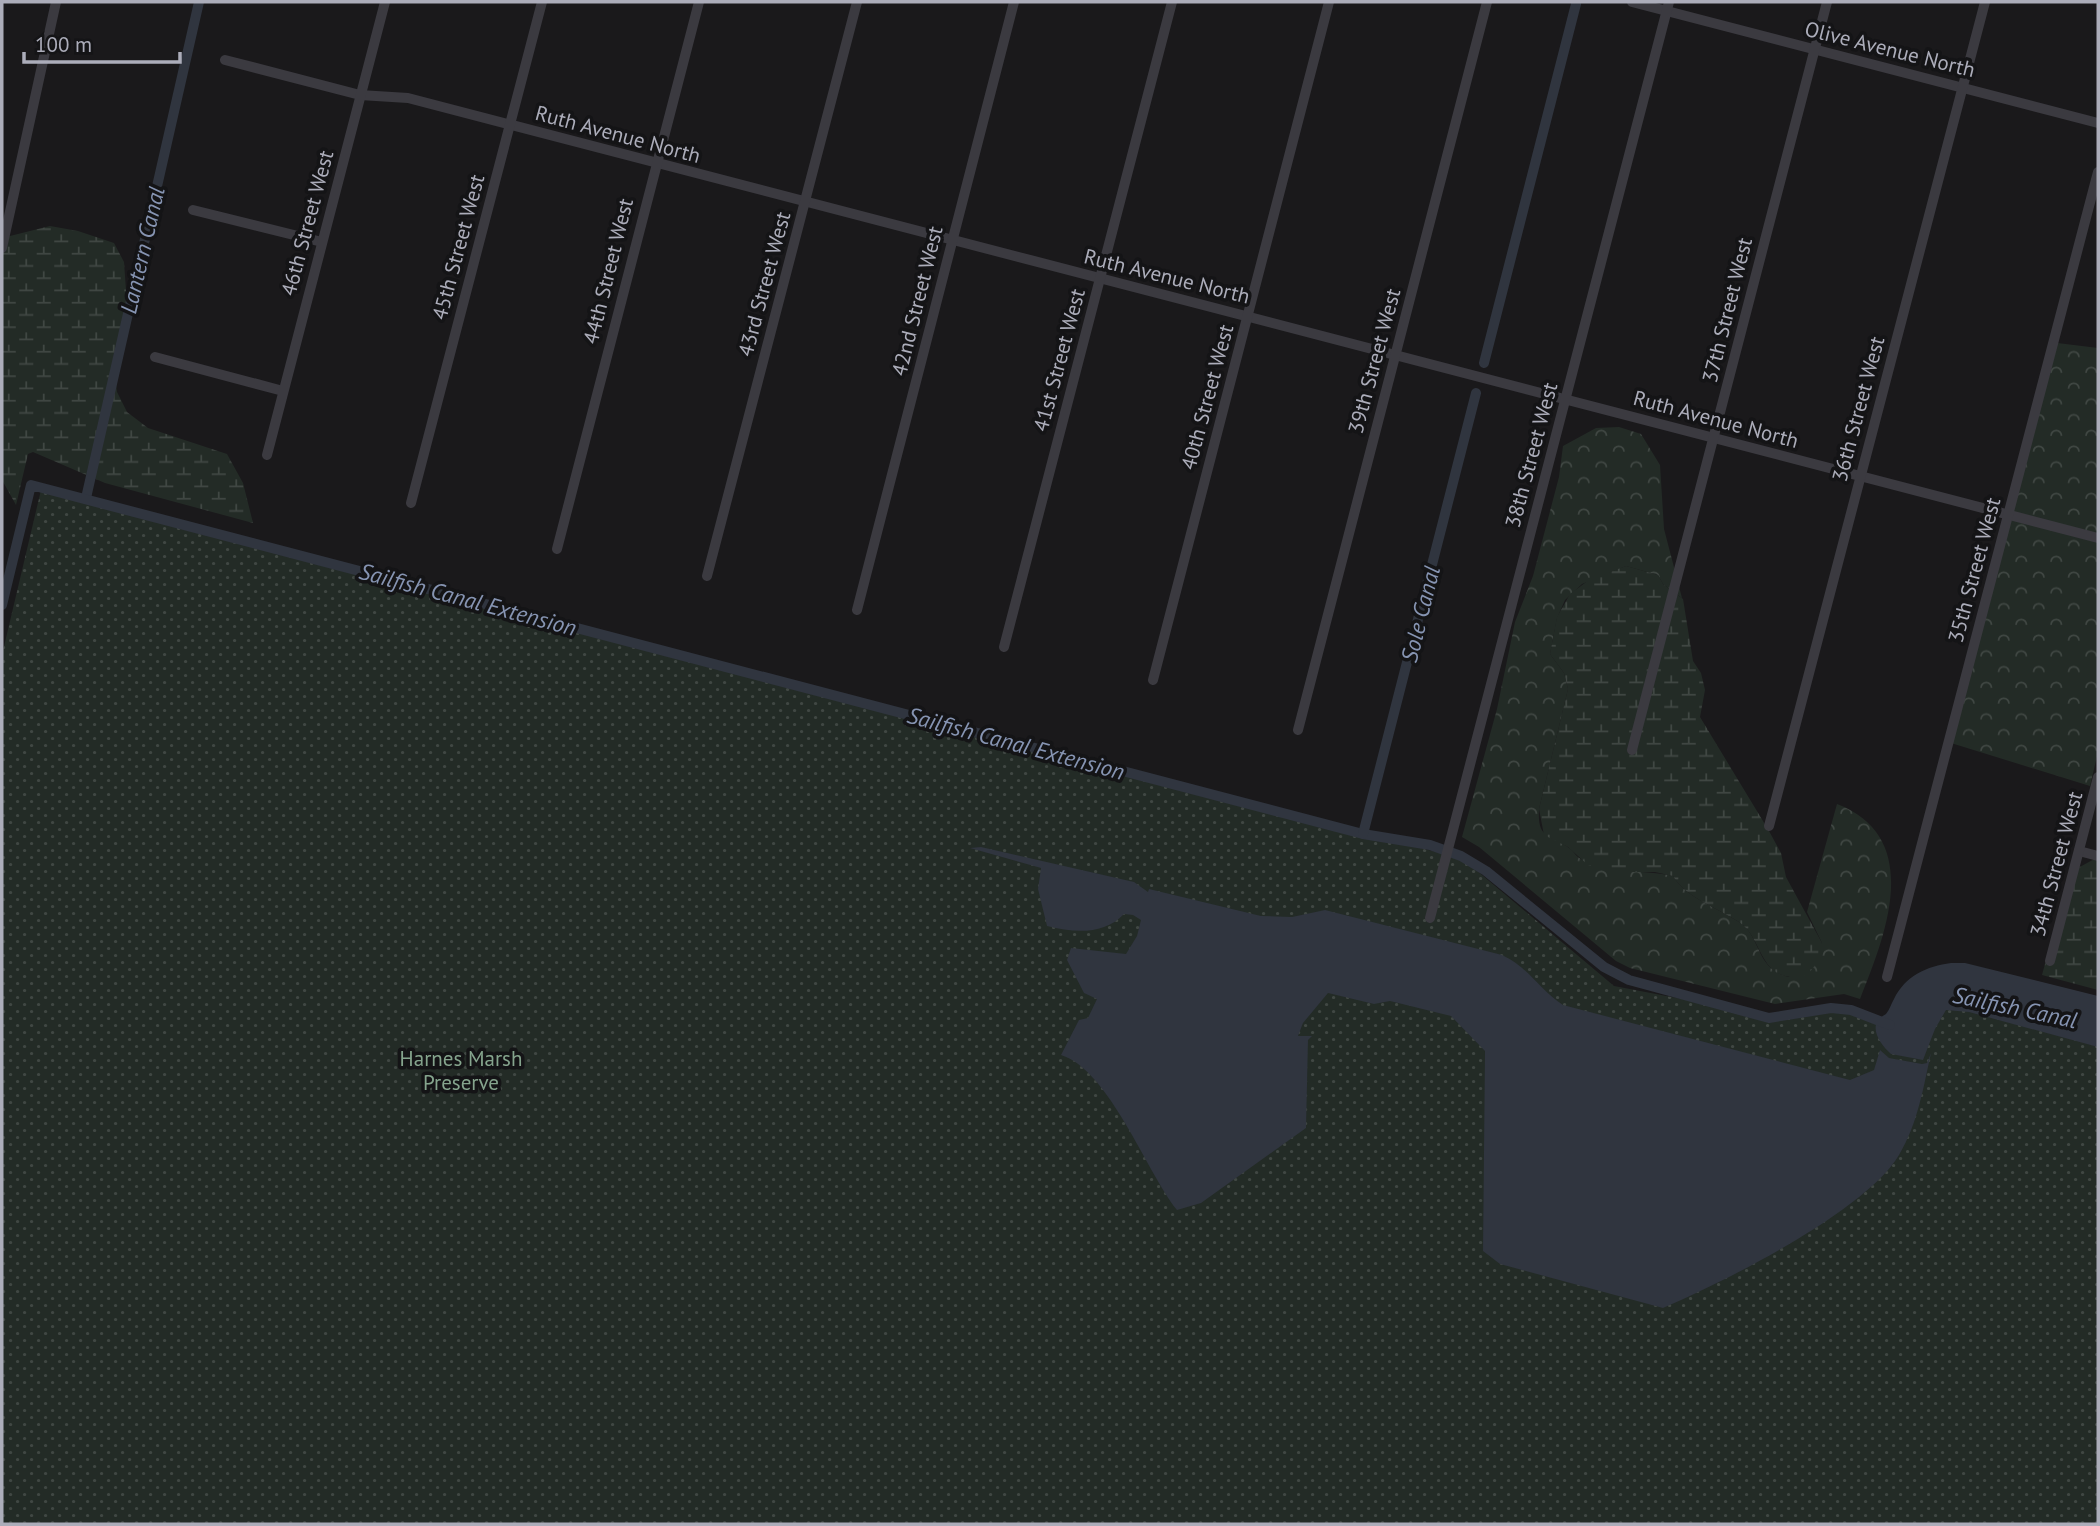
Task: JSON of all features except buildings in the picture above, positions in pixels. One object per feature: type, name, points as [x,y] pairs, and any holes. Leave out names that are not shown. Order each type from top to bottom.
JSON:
[{"type":"street","points":[[2,248],[56,2]]},
{"type":"street","name":"46th Street West","points":[[267,455],[385,2]]},
{"type":"street","name":"45th Street West","points":[[411,503],[542,2]]},
{"type":"street","name":"44th Street West","points":[[557,550],[699,2]]},
{"type":"street","name":"43rd Street West","points":[[707,576],[857,2]]},
{"type":"street","name":"42nd Street West","points":[[857,610],[1014,2]]},
{"type":"street","name":"41st Street West","points":[[1004,648],[1172,2]]},
{"type":"street","name":"40th Street West","points":[[1153,680],[1329,2]]},
{"type":"street","name":"39th Street West","points":[[1298,730],[1487,2]]},
{"type":"street","name":"Olive Avenue North","points":[[1632,2],[1667,6],[1814,49],[2098,123]]},
{"type":"street","name":"37th Street West","points":[[1632,750],[1827,2]]},
{"type":"street","name":"36th Street West","points":[[1769,826],[1985,2]]},
{"type":"street","name":"38th Street West","points":[[1430,918],[1667,6]]},
{"type":"street","name":"Ruth Avenue North","points":[[225,60],[360,95],[408,98],[2098,538]]},
{"type":"street","name":"35th Street West","points":[[1887,977],[2098,172]]},
{"type":"street","points":[[193,209],[322,242]]},
{"type":"street","points":[[155,357],[283,391]]},
{"type":"street","name":"34th Street West","points":[[2050,961],[2098,776]]},
{"type":"street","points":[[2079,851],[2098,856]]},
{"type":"green space","points":[[50,226],[78,231],[114,243],[124,262],[127,305],[115,376],[117,392],[127,412],[148,428],[227,454],[243,483],[253,523],[105,483],[33,452],[28,454],[16,505],[2,480],[2,238]]},
{"type":"green space","points":[[2049,342],[2098,348],[2098,752],[2090,786],[1951,743]]},
{"type":"green space","points":[[1619,427],[1641,434],[1660,465],[1664,529],[1682,598],[1663,584],[1658,575],[1626,566],[1582,584],[1565,600],[1557,618],[1550,654],[1564,673],[1568,689],[1539,809],[1540,826],[1546,835],[1592,864],[1614,870],[1673,876],[1694,897],[1746,928],[1770,967],[1789,977],[1822,943],[1807,912],[1837,804],[1864,820],[1881,840],[1890,864],[1891,891],[1887,919],[1860,999],[1844,994],[1775,1004],[1630,968],[1616,961],[1479,847],[1462,837],[1497,709],[1515,622],[1533,576],[1559,477],[1563,446],[1596,428]]},
{"type":"green space","name":"Harnes Marsh Preserve","points":[[41,490],[1463,859],[1614,986],[1771,1016],[1841,1011],[1919,1032],[1951,995],[2098,1031],[2098,1524],[2,1524],[2,655]]},
{"type":"green space","points":[[1626,566],[1658,575],[1663,584],[1683,599],[1693,661],[1701,673],[1705,690],[1700,717],[1781,853],[1786,877],[1822,943],[1814,966],[1807,974],[1794,977],[1774,970],[1747,929],[1694,897],[1673,876],[1655,872],[1617,872],[1588,865],[1568,847],[1544,835],[1539,809],[1568,689],[1564,673],[1550,654],[1557,617],[1570,594],[1589,580]]},
{"type":"green space","points":[[2098,857],[2098,990],[2042,975],[2058,917],[2078,868]]},
{"type":"water","points":[[981,847],[1134,882],[1148,892],[1149,889],[1261,916],[1292,917],[1325,910],[1502,955],[1520,966],[1563,1005],[1850,1080],[1874,1070],[1880,1050],[1889,1058],[1922,1064],[1927,1063],[1931,1053],[1919,1106],[1899,1155],[1882,1177],[1857,1199],[1792,1243],[1663,1308],[1500,1264],[1483,1251],[1485,1051],[1451,1016],[1390,1001],[1374,1004],[1328,993],[1303,1023],[1298,1036],[1312,1036],[1308,1040],[1306,1128],[1201,1203],[1177,1210],[1111,1100],[1078,1064],[1061,1055],[1079,1020],[1088,1018],[1097,999],[1084,993],[1067,960],[1071,948],[1126,954],[1137,936],[1141,920],[1124,914],[1098,929],[1078,931],[1047,926],[1038,889],[1041,868],[970,848]]},
{"type":"water","name":"Sailfish Canal","points":[[1951,963],[1965,963],[2098,996],[2098,1047],[1969,1012],[1946,1010],[1923,1060],[1891,1054],[1882,1045],[1877,1034],[1880,1018],[1886,1014],[1899,991],[1911,978],[1925,970]]},
{"type":"waterway","name":"Lantern Canal","points":[[86,498],[199,2]]},
{"type":"waterway","name":"Sole Canal","points":[[1484,363],[1576,4]]},
{"type":"waterway","name":"Sole Canal","points":[[1363,834],[1476,393]]},
{"type":"waterway","name":"Sailfish Canal Extension","points":[[2,605],[31,485],[1363,834],[1430,845],[1461,856],[1486,871],[1604,967],[1629,980],[1769,1018],[1831,1008],[1851,1010],[1890,1025]]}]
